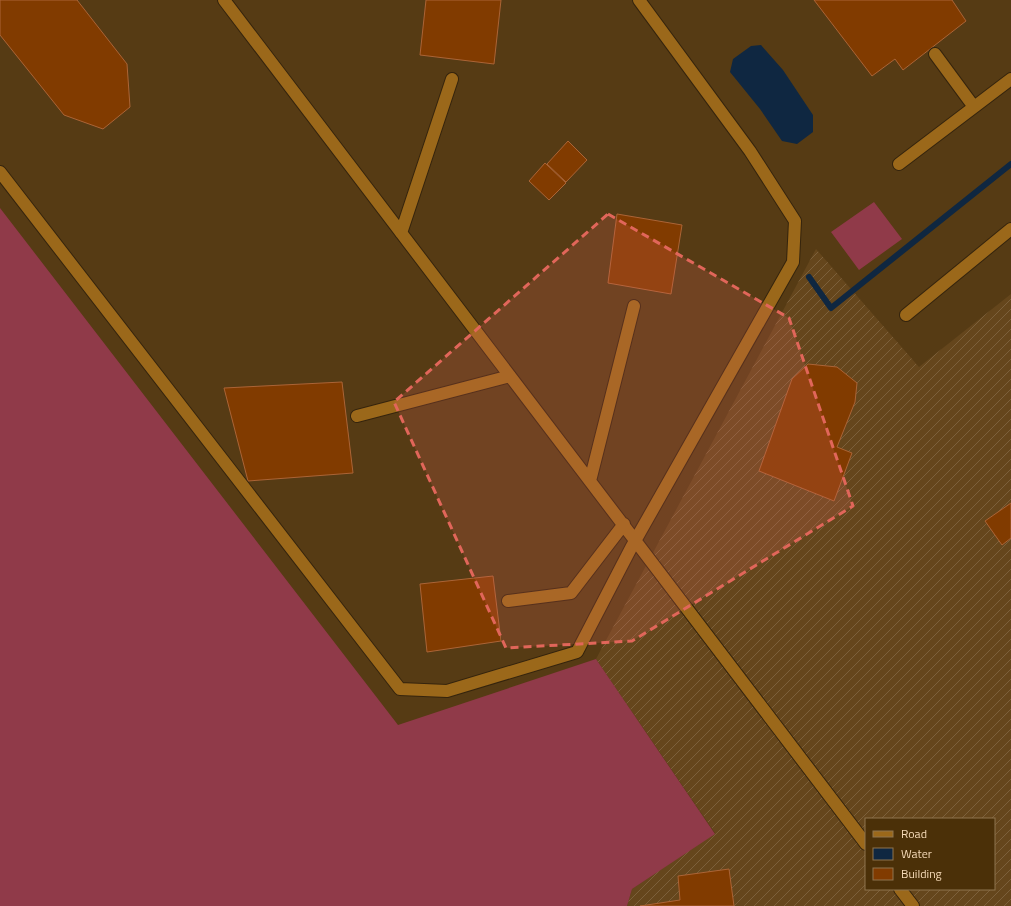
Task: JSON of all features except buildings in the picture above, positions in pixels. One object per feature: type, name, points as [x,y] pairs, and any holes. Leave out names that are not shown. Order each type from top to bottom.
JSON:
[{"type":"lane","points":[[224,0],[865,843]]},
{"type":"lane","points":[[0,172],[400,689],[447,691],[577,652],[635,539],[793,262],[796,221],[750,151],[639,0]]},
{"type":"lane","points":[[936,54],[974,107]]},
{"type":"lane","points":[[401,233],[452,79]]},
{"type":"lane","points":[[898,164],[1011,79]]},
{"type":"lane","points":[[906,315],[1011,229]]},
{"type":"lane","points":[[590,481],[634,306]]},
{"type":"lane","points":[[356,416],[510,376]]},
{"type":"lane","points":[[508,601],[571,592],[624,524]]},
{"type":"lane","points":[[901,890],[913,906]]},
{"type":"highlighted area","points":[[608,214],[789,318],[853,506],[632,641],[506,648],[394,402]]},
{"type":"shaded area","points":[[874,202],[902,239],[859,270],[831,232]]},
{"type":"shaded area","points":[[0,208],[398,725],[596,659],[715,834],[632,889],[627,906],[0,906]]},
{"type":"shaded area","points":[[816,249],[919,367],[1011,294],[1011,906],[627,906],[632,889],[715,833],[596,659]]},
{"type":"water","points":[[761,45],[783,70],[813,115],[813,132],[797,144],[782,141],[760,109],[730,72],[733,59],[751,46]]},
{"type":"waterway","points":[[809,277],[831,308],[1011,164]]}]
